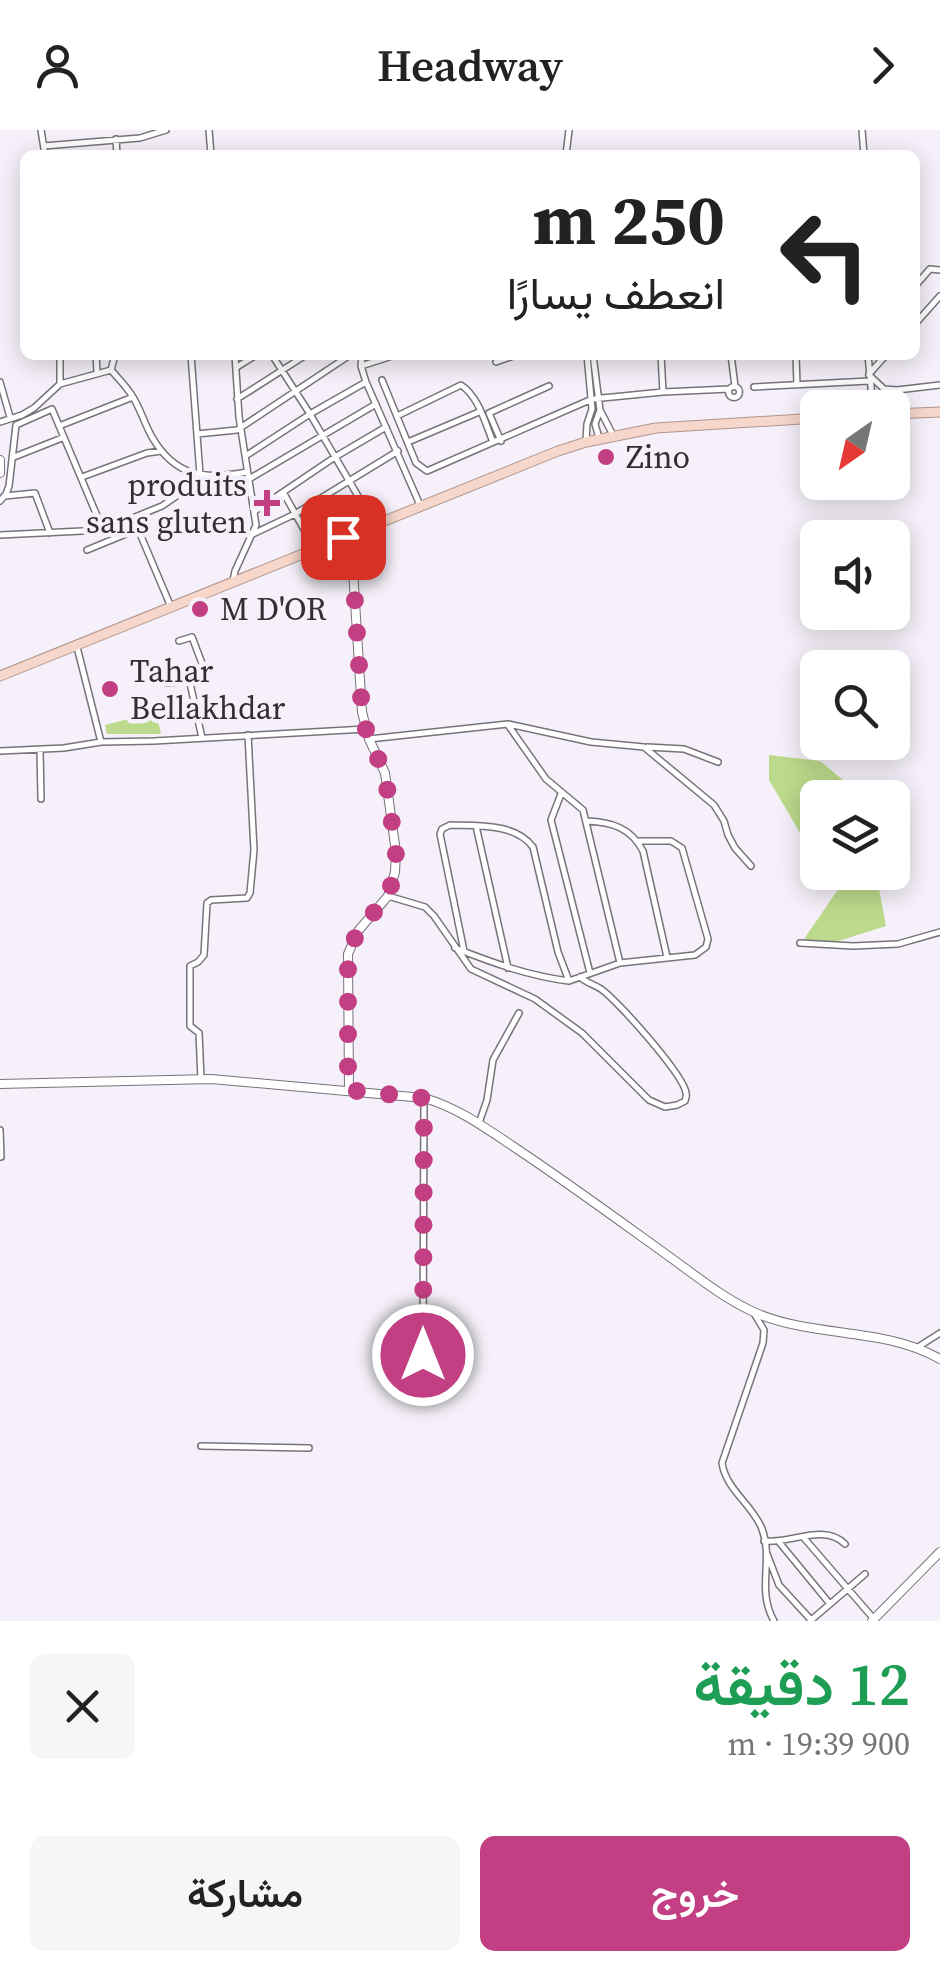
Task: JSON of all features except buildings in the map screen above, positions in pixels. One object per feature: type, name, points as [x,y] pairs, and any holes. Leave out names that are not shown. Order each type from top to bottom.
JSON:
[{"type":"highway","points":[[910,413],[940,412]]},
{"type":"highway","points":[[0,676],[420,505],[586,442],[656,428],[800,419]]},
{"type":"main road","points":[[0,460],[0,473]]},
{"type":"main road","points":[[343,537],[353,570],[362,712],[367,734],[385,773],[396,852],[388,896],[358,931],[348,954],[348,1090]]},
{"type":"main road","points":[[0,1084],[201,1079],[424,1098],[448,1105],[478,1123],[720,1293],[753,1312],[794,1325],[886,1340],[940,1358]]},
{"type":"main road","points":[[873,1620],[940,1552]]},
{"type":"street","points":[[41,130],[44,150]]},
{"type":"street","points":[[44,146],[140,138],[166,130]]},
{"type":"street","points":[[116,139],[117,150]]},
{"type":"street","points":[[61,145],[61,150]]},
{"type":"street","points":[[920,280],[930,269],[940,270]]},
{"type":"street","points":[[920,318],[940,296]]},
{"type":"street","points":[[60,360],[60,384]]},
{"type":"street","points":[[97,360],[98,373]]},
{"type":"street","points":[[111,370],[114,360]]},
{"type":"street","points":[[191,360],[200,476]]},
{"type":"street","points":[[233,581],[256,524],[240,426],[235,360]]},
{"type":"street","points":[[236,368],[248,360]]},
{"type":"street","points":[[275,360],[365,508]]},
{"type":"street","points":[[237,400],[298,360]]},
{"type":"street","points":[[197,434],[237,430],[343,360]]},
{"type":"street","points":[[362,360],[366,382],[420,505]]},
{"type":"street","points":[[361,366],[380,360]]},
{"type":"street","points":[[496,362],[502,360]]},
{"type":"street","points":[[591,360],[600,441]]},
{"type":"street","points":[[661,360],[664,392]]},
{"type":"street","points":[[382,380],[416,463],[427,470],[596,399],[732,387],[732,360]]},
{"type":"street","points":[[796,360],[797,385]]},
{"type":"street","points":[[868,360],[871,390]]},
{"type":"street","points":[[869,377],[882,360]]},
{"type":"street","points":[[0,422],[34,408],[60,384],[111,370]]},
{"type":"street","points":[[111,370],[133,396],[161,451],[200,476],[248,475],[376,404]]},
{"type":"street","points":[[754,386],[869,377],[884,389],[940,385]]},
{"type":"street","points":[[0,382],[10,418]]},
{"type":"street","points":[[246,455],[366,382]]},
{"type":"street","points":[[397,416],[461,384],[469,390],[497,441]]},
{"type":"street","points":[[408,442],[550,386]]},
{"type":"street","points":[[59,426],[133,396]]},
{"type":"street","points":[[2,499],[9,486],[16,425],[52,410],[103,530]]},
{"type":"street","points":[[596,410],[614,437]]},
{"type":"street","points":[[586,442],[587,424],[596,410]]},
{"type":"street","points":[[489,413],[497,441]]},
{"type":"street","points":[[255,511],[386,427]]},
{"type":"street","points":[[14,457],[62,438]]},
{"type":"street","points":[[82,477],[161,451]]},
{"type":"street","points":[[253,534],[295,514],[398,451]]},
{"type":"street","points":[[0,535],[103,530],[162,506],[178,495],[188,480],[200,476]]},
{"type":"street","points":[[283,492],[315,549]]},
{"type":"street","points":[[2,499],[34,493],[50,533]]},
{"type":"street","points":[[87,550],[138,529],[171,607]]},
{"type":"street","points":[[167,682],[199,678],[203,666],[192,637],[179,642]]},
{"type":"street","points":[[76,644],[101,742]]},
{"type":"street","points":[[190,682],[202,738]]},
{"type":"street","points":[[508,724],[546,779],[583,810],[588,820],[620,963]]},
{"type":"street","points":[[0,751],[101,742],[367,734],[508,724],[578,740],[684,750],[718,762]]},
{"type":"street","points":[[201,1079],[199,1033],[190,1026],[190,966],[204,956],[207,903],[246,898],[250,893],[254,850],[248,735]]},
{"type":"street","points":[[644,746],[714,805],[735,848],[751,866]]},
{"type":"street","points":[[40,749],[41,799]]},
{"type":"street","points":[[561,794],[551,820],[590,973]]},
{"type":"street","points":[[588,820],[610,822],[637,841],[667,957]]},
{"type":"street","points":[[464,951],[440,834],[446,826],[509,830],[533,847],[558,952],[569,981]]},
{"type":"street","points":[[476,826],[508,968]]},
{"type":"street","points":[[455,947],[538,977],[569,981],[620,963],[702,952],[708,938],[682,848],[671,841],[637,841]]},
{"type":"street","points":[[388,896],[425,907],[471,969],[535,999],[582,1033],[648,1100],[665,1107],[685,1101],[686,1092],[674,1070],[648,1038],[602,989],[580,977]]},
{"type":"street","points":[[800,943],[898,944],[940,932]]},
{"type":"street","points":[[478,1123],[487,1100],[493,1060],[519,1013]]},
{"type":"street","points":[[423,1355],[424,1098]]},
{"type":"street","points":[[0,1130],[1,1157]]},
{"type":"street","points":[[753,1312],[764,1330],[763,1343],[722,1463],[727,1480],[759,1523],[778,1585],[811,1621],[864,1574]]},
{"type":"street","points":[[916,1348],[940,1332]]},
{"type":"street","points":[[201,1446],[308,1448]]},
{"type":"street","points":[[764,1541],[824,1534],[837,1536],[845,1544]]},
{"type":"street","points":[[804,1538],[873,1620]]},
{"type":"street","points":[[779,1542],[830,1604]]},
{"type":"street","points":[[766,1551],[764,1595],[774,1621]]},
{"type":"green space","points":[[156,712],[161,734],[107,734],[105,725]]},
{"type":"green space","points":[[769,755],[820,761],[843,780],[800,780],[800,833],[769,780]]},
{"type":"green space","points":[[838,890],[879,890],[886,926],[832,943],[802,942]]},
{"type":"place","name":"Zino","points":[[606,457]]},
{"type":"place","name":"produits sans gluten","points":[[267,503]]},
{"type":"place","name":"M D'OR","points":[[200,609]]},
{"type":"place","name":"Tahar Bellakhdar","points":[[110,689]]},
{"type":"route","points":[[343,537],[353,570],[362,712],[368,738],[385,773],[396,852],[388,896],[358,931],[348,954],[348,1090],[424,1098],[423,1355]]}]
